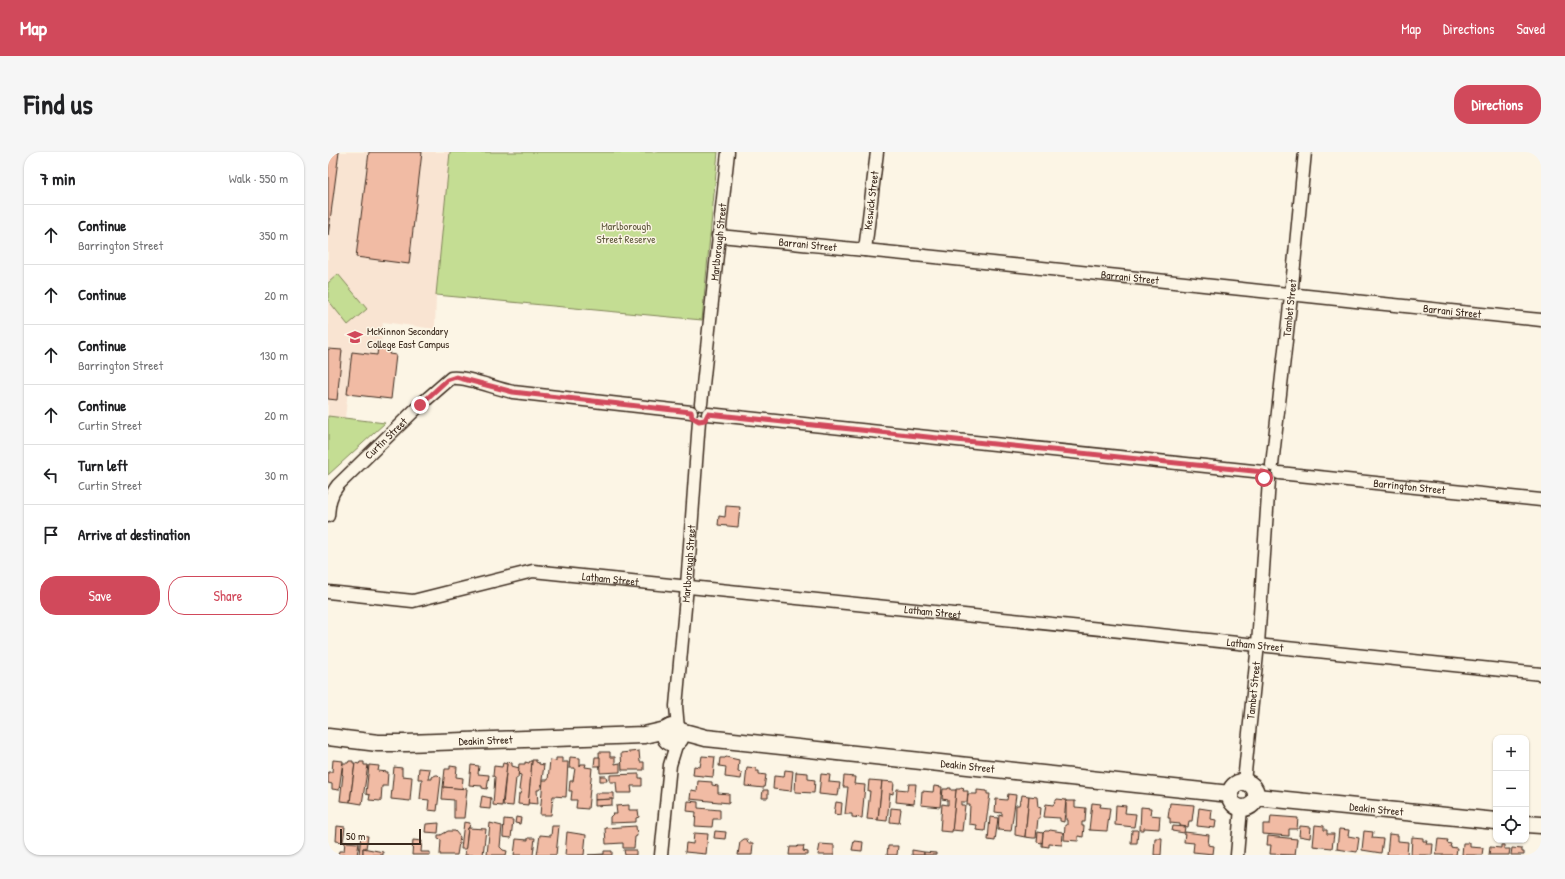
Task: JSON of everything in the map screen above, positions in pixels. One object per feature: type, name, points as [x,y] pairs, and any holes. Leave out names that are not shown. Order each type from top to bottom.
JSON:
[{"type":"street","name":"Marlborough Street","points":[[661,855],[688,586],[700,413],[728,152]]},
{"type":"street","name":"Keswick Street","points":[[865,250],[877,152]]},
{"type":"street","name":"Tambet Street","points":[[1244,782],[1258,644],[1271,472],[1291,296],[1305,152]]},
{"type":"street","name":"Barrani Street","points":[[718,236],[865,250],[1291,296],[1541,320]]},
{"type":"street","name":"Curtin Street","points":[[328,516],[332,492],[338,485],[447,380],[456,377],[487,386]]},
{"type":"street","name":"Barrington Street","points":[[487,386],[513,392],[700,413],[1541,500]]},
{"type":"street","name":"Latham Street","points":[[328,592],[413,601],[533,571],[1541,674]]},
{"type":"street","name":"Deakin Street","points":[[328,736],[378,742],[407,743],[673,735],[1230,794]]},
{"type":"street","points":[[1244,782],[1253,787],[1256,792],[1256,797],[1251,805],[1241,808],[1233,803],[1230,794],[1234,785],[1244,782]]},
{"type":"street","name":"Deakin Street","points":[[1256,797],[1493,821]]},
{"type":"street","points":[[1237,855],[1241,808]]},
{"type":"street","points":[[1529,824],[1541,825]]},
{"type":"shaded area","points":[[328,152],[450,152],[436,295],[435,329],[383,322],[381,347],[378,347],[377,355],[352,352],[345,418],[328,416]]},
{"type":"green space","name":"Marlborough Street Reserve","points":[[450,152],[718,152],[702,320],[436,295]]},
{"type":"green space","points":[[338,274],[367,309],[348,325],[328,300],[328,283]]},
{"type":"green space","points":[[328,416],[385,423],[328,475]]},
{"type":"building","points":[[328,152],[339,152],[328,236]]},
{"type":"building","points":[[369,152],[422,152],[409,264],[356,257]]},
{"type":"building","points":[[378,347],[390,348],[389,354],[396,355],[391,399],[347,394],[352,352],[377,355]]},
{"type":"building","points":[[328,349],[342,350],[337,400],[328,399]]},
{"type":"building","points":[[726,506],[740,507],[738,527],[718,525],[719,516],[725,517]]},
{"type":"building","points":[[639,751],[640,762],[644,762],[644,770],[622,770],[621,753]]},
{"type":"building","points":[[599,752],[610,752],[610,757],[615,757],[615,764],[620,763],[620,772],[600,773]]},
{"type":"building","points":[[702,756],[715,757],[713,777],[693,775],[694,766],[700,767]]},
{"type":"building","points":[[570,757],[580,758],[580,766],[581,764],[586,764],[585,767],[592,768],[588,809],[576,808],[577,800],[571,800],[572,791],[569,791],[570,781],[573,781],[575,768],[569,768]]},
{"type":"building","points":[[595,757],[600,757],[600,766],[594,766]]},
{"type":"building","points":[[726,757],[739,760],[738,772],[742,773],[741,779],[725,777],[726,767],[719,766],[720,758]]},
{"type":"building","points":[[556,758],[562,758],[562,762],[568,762],[566,797],[553,796],[551,815],[540,815],[543,780],[548,780],[550,760],[556,761]]},
{"type":"building","points":[[333,760],[343,761],[339,790],[332,789],[332,784],[328,783],[328,772],[332,772]]},
{"type":"building","points":[[532,760],[536,760],[539,764],[544,765],[541,787],[537,790],[538,804],[528,803]]},
{"type":"building","points":[[349,761],[353,761],[353,763],[355,763],[350,802],[340,801],[343,763],[348,763]]},
{"type":"building","points":[[532,761],[528,805],[518,804],[521,790],[519,790],[521,775],[518,774],[519,764],[525,764],[525,762],[529,763]]},
{"type":"building","points":[[360,762],[364,762],[364,765],[368,765],[362,804],[350,802],[355,763],[359,764]]},
{"type":"building","points":[[507,762],[512,763],[512,766],[519,768],[518,778],[516,778],[513,806],[503,805]]},
{"type":"building","points":[[503,763],[507,764],[502,806],[493,805],[495,777],[493,776],[494,766],[502,767]]},
{"type":"building","points":[[369,765],[379,766],[378,771],[388,772],[387,786],[382,786],[381,801],[369,800],[370,795],[366,794]]},
{"type":"building","points":[[471,765],[479,766],[478,774],[489,775],[487,789],[482,788],[482,786],[469,785]]},
{"type":"building","points":[[450,766],[457,767],[456,777],[463,778],[462,789],[443,787],[445,769],[450,769]]},
{"type":"building","points":[[394,767],[402,768],[402,776],[412,777],[410,801],[391,799]]},
{"type":"building","points":[[747,767],[756,768],[756,771],[759,771],[759,774],[766,775],[764,788],[745,786]]},
{"type":"building","points":[[419,768],[430,769],[428,779],[432,779],[432,777],[436,775],[441,778],[437,811],[428,810],[429,800],[420,799],[422,779],[418,779]]},
{"type":"building","points":[[785,770],[793,771],[791,791],[773,789],[774,776],[784,777]]},
{"type":"building","points":[[796,772],[808,773],[808,779],[815,780],[814,793],[795,792]]},
{"type":"building","points":[[639,774],[639,778],[642,778],[642,786],[631,786],[632,793],[617,793],[616,782],[610,782],[610,775]]},
{"type":"building","points":[[821,774],[830,775],[829,782],[840,783],[838,796],[819,794]]},
{"type":"building","points":[[600,776],[606,776],[607,781],[600,781]]},
{"type":"building","points":[[844,776],[855,777],[854,784],[865,785],[862,818],[852,817],[852,814],[845,814],[848,787],[843,787]]},
{"type":"building","points":[[869,780],[882,781],[878,820],[867,819],[870,791],[868,791]]},
{"type":"building","points":[[698,781],[712,782],[712,785],[718,786],[718,793],[729,794],[729,803],[690,799],[691,790],[697,791]]},
{"type":"building","points":[[882,781],[894,782],[893,794],[890,793],[887,821],[878,820]]},
{"type":"building","points":[[909,784],[916,784],[914,804],[896,802],[897,789],[908,790]]},
{"type":"building","points":[[934,786],[942,787],[940,807],[921,805],[922,791],[933,792]]},
{"type":"building","points":[[443,787],[467,789],[464,818],[454,818],[454,800],[442,799]]},
{"type":"building","points":[[961,787],[964,788],[963,791],[968,791],[967,802],[961,802],[961,805],[965,805],[962,831],[952,830],[956,789],[960,789]]},
{"type":"building","points":[[951,788],[951,790],[956,790],[952,832],[940,831],[942,804],[948,805],[948,800],[942,799],[943,789]]},
{"type":"building","points":[[763,790],[768,790],[768,798],[762,798]]},
{"type":"building","points":[[977,790],[987,791],[987,794],[990,794],[985,831],[976,830],[977,825],[969,824],[970,805],[967,805],[968,794],[977,794]]},
{"type":"building","points":[[595,793],[614,793],[614,799],[595,800]]},
{"type":"building","points":[[1008,794],[1016,795],[1011,831],[998,830],[999,815],[1002,816],[1002,813],[995,812],[996,799],[1007,800]]},
{"type":"building","points":[[1022,795],[1029,796],[1025,837],[1015,835],[1016,805],[1019,805]]},
{"type":"building","points":[[482,796],[491,798],[490,809],[480,808]]},
{"type":"building","points":[[1029,796],[1037,797],[1038,807],[1041,808],[1040,818],[1038,818],[1036,838],[1025,837]]},
{"type":"building","points":[[612,799],[612,805],[595,806],[595,800]]},
{"type":"building","points":[[1057,799],[1066,800],[1064,822],[1060,821],[1060,818],[1044,817],[1046,804],[1053,805]]},
{"type":"building","points":[[688,801],[698,802],[698,808],[720,810],[720,819],[713,819],[712,827],[695,826],[696,812],[687,811]]},
{"type":"building","points":[[1066,801],[1075,801],[1075,807],[1086,808],[1085,822],[1082,822],[1082,826],[1084,826],[1083,837],[1078,836],[1078,841],[1064,840],[1065,825],[1067,825]]},
{"type":"building","points":[[836,802],[842,803],[841,815],[834,814]]},
{"type":"building","points":[[1092,803],[1101,804],[1100,807],[1110,808],[1107,831],[1089,830]]},
{"type":"building","points":[[1170,803],[1194,805],[1192,821],[1189,821],[1188,827],[1170,823],[1170,818],[1168,818]]},
{"type":"building","points":[[629,805],[629,810],[638,810],[639,817],[636,818],[636,822],[610,823],[610,817],[613,814],[617,814],[616,806]]},
{"type":"building","points":[[1116,805],[1126,806],[1125,813],[1136,814],[1134,827],[1115,825]]},
{"type":"building","points":[[1141,807],[1151,808],[1150,815],[1160,816],[1159,829],[1144,828],[1144,830],[1140,830]]},
{"type":"building","points":[[891,808],[901,809],[899,823],[890,822]]},
{"type":"building","points":[[1199,808],[1212,810],[1211,819],[1216,820],[1215,828],[1197,826]]},
{"type":"building","points":[[1271,816],[1298,818],[1297,829],[1289,829],[1289,836],[1263,834],[1263,824],[1270,824]]},
{"type":"building","points":[[516,817],[521,818],[520,824],[515,823]]},
{"type":"building","points":[[990,817],[998,818],[995,841],[988,840]]},
{"type":"building","points":[[504,819],[513,820],[511,838],[503,837]]},
{"type":"building","points":[[464,822],[470,823],[468,828],[466,849],[461,849]]},
{"type":"building","points":[[439,823],[438,833],[425,832],[426,824]]},
{"type":"building","points":[[490,823],[502,826],[500,847],[507,851],[506,855],[487,855]]},
{"type":"building","points":[[1315,825],[1324,826],[1324,830],[1327,830],[1327,834],[1334,834],[1332,848],[1313,846]]},
{"type":"building","points":[[337,826],[345,827],[343,842],[336,841]]},
{"type":"building","points":[[552,826],[559,826],[556,855],[537,855],[540,835],[551,836]]},
{"type":"building","points":[[636,826],[637,836],[635,837],[634,848],[623,848],[623,843],[606,844],[605,828]]},
{"type":"building","points":[[1173,826],[1185,827],[1184,833],[1172,831]]},
{"type":"building","points":[[1300,826],[1311,827],[1310,838],[1299,836]]},
{"type":"building","points":[[468,828],[486,829],[483,855],[465,855]]},
{"type":"building","points":[[1339,829],[1349,830],[1348,836],[1359,838],[1357,852],[1337,849]]},
{"type":"building","points":[[1050,830],[1062,832],[1062,845],[1049,844],[1049,847],[1042,846],[1043,833]]},
{"type":"building","points":[[1132,830],[1138,830],[1137,843],[1131,843]]},
{"type":"building","points":[[448,831],[455,831],[460,837],[457,855],[440,855],[441,840],[438,839],[438,835]]},
{"type":"building","points":[[715,831],[726,832],[725,839],[714,838]]},
{"type":"building","points":[[1364,831],[1373,832],[1372,838],[1383,839],[1381,853],[1362,850]]},
{"type":"building","points":[[567,832],[586,835],[584,855],[565,855]]},
{"type":"building","points":[[1038,832],[1043,833],[1042,843],[1037,842]]},
{"type":"building","points":[[1185,832],[1209,835],[1208,845],[1214,846],[1213,854],[1193,852],[1194,843],[1184,842]]},
{"type":"building","points":[[694,833],[708,834],[706,854],[685,852],[686,843],[693,844]]},
{"type":"building","points":[[1389,834],[1398,835],[1398,841],[1408,842],[1407,855],[1387,855]]},
{"type":"building","points":[[361,835],[368,836],[366,848],[363,848],[363,855],[359,855]]},
{"type":"building","points":[[1268,836],[1297,839],[1295,855],[1270,854],[1271,845],[1267,845]]},
{"type":"building","points":[[1412,837],[1423,838],[1423,841],[1427,841],[1426,844],[1433,844],[1432,855],[1411,855]]},
{"type":"building","points":[[528,838],[535,838],[533,855],[514,855],[516,839],[528,840]]},
{"type":"building","points":[[1155,838],[1162,838],[1161,855],[1154,855]]},
{"type":"building","points":[[747,839],[748,843],[753,843],[752,855],[738,855],[740,842]]},
{"type":"building","points":[[1438,839],[1448,840],[1447,843],[1451,844],[1450,847],[1457,848],[1456,855],[1436,855]]},
{"type":"building","points":[[413,840],[422,841],[421,852],[430,852],[430,855],[412,855]]},
{"type":"building","points":[[854,841],[863,842],[862,851],[852,850]]},
{"type":"building","points":[[345,842],[359,843],[357,855],[338,855],[339,851],[344,851]]},
{"type":"building","points":[[1463,843],[1470,843],[1470,847],[1483,848],[1482,855],[1462,855]]},
{"type":"building","points":[[820,844],[834,845],[834,855],[818,855]]},
{"type":"building","points":[[1501,845],[1504,845],[1504,849],[1510,849],[1509,855],[1489,855],[1490,847],[1501,848]]},
{"type":"building","points":[[804,846],[803,851],[808,852],[808,855],[789,855],[790,847]]},
{"type":"building","points":[[888,846],[898,846],[897,855],[887,855]]},
{"type":"building","points":[[363,848],[383,852],[383,855],[363,855]]},
{"type":"building","points":[[1512,848],[1522,849],[1524,855],[1511,855]]},
{"type":"building","points":[[624,850],[636,850],[636,855],[625,855]]},
{"type":"building","points":[[912,850],[924,852],[924,855],[912,855]]},
{"type":"building","points":[[604,851],[612,851],[612,855],[588,855],[604,854]]},
{"type":"building","points":[[924,852],[936,853],[936,855],[924,855]]},
{"type":"place","name":"McKinnon Secondary College East Campus","points":[[355,337]]},
{"type":"route","points":[[420,405],[447,380],[456,377],[500,390],[513,392],[691,412],[692,417],[697,421],[705,420],[708,414],[1263,472],[1264,478]]}]
